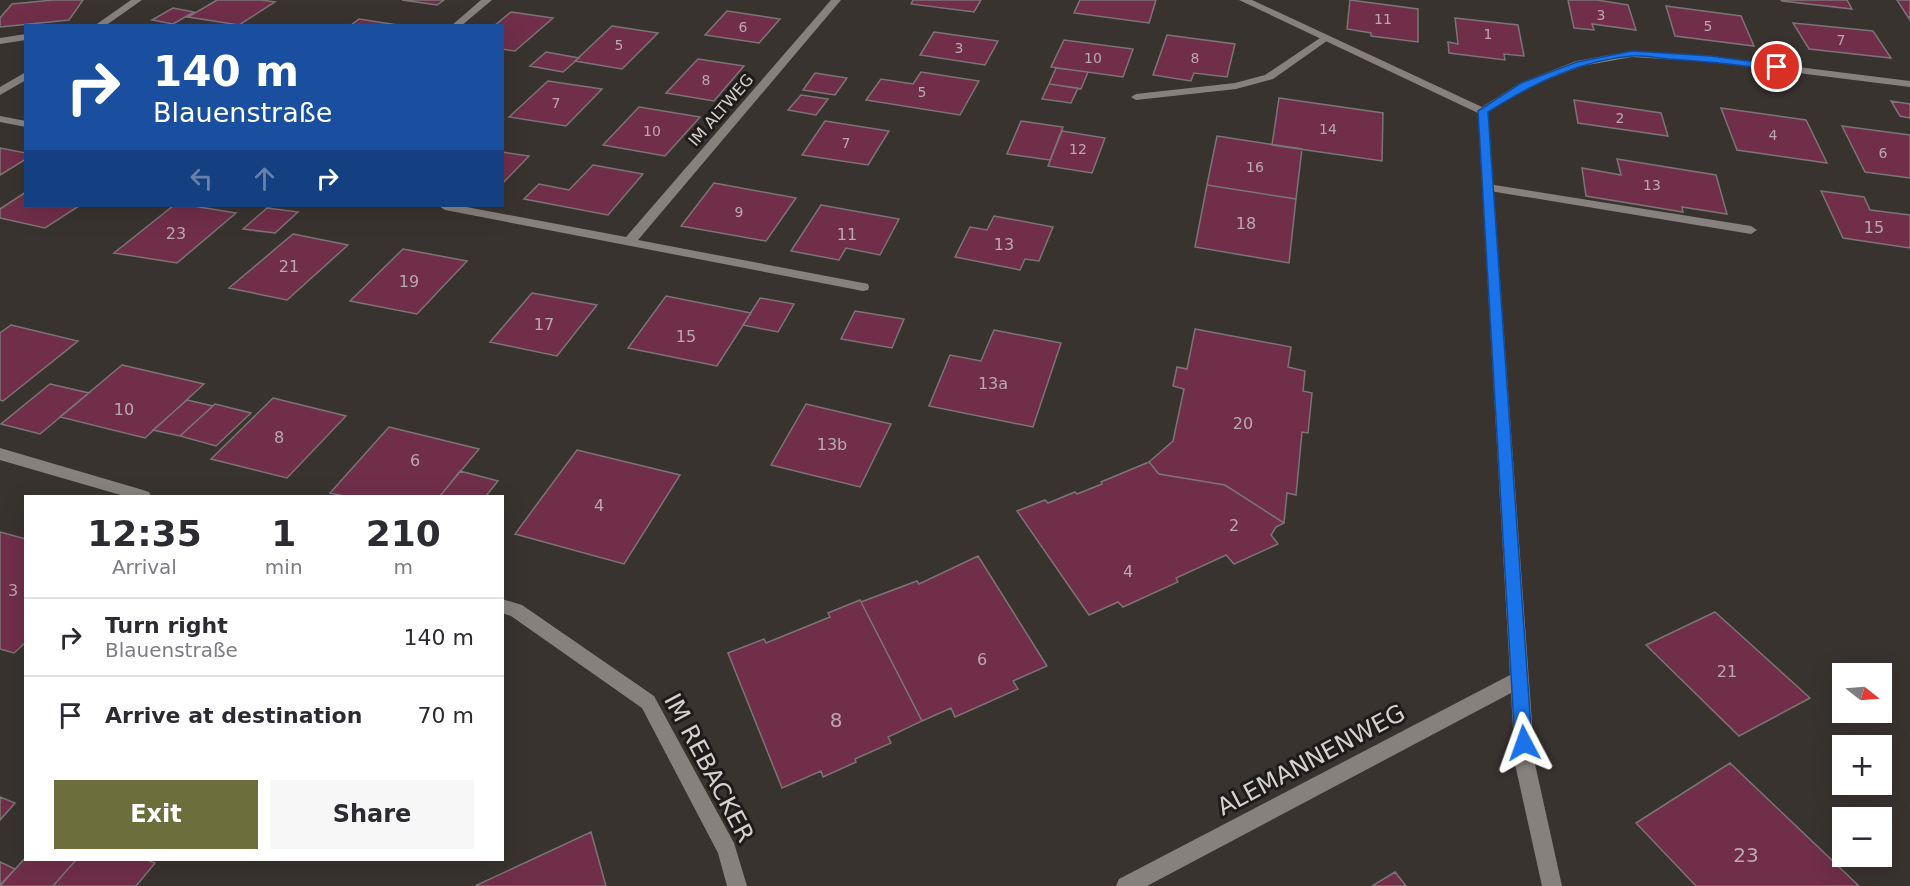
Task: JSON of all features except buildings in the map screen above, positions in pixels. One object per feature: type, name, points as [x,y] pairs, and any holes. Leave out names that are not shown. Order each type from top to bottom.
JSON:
[{"type":"street","points":[[101,24],[137,0]]},
{"type":"street","points":[[457,24],[487,0]]},
{"type":"street","name":"IM ALTWEG","points":[[630,242],[836,0]]},
{"type":"street","points":[[1244,0],[1483,111]]},
{"type":"street","points":[[0,41],[24,38]]},
{"type":"street","points":[[1136,97],[1236,86],[1269,77],[1326,38]]},
{"type":"street","points":[[1483,111],[1536,81],[1580,63],[1632,54],[1711,59],[1910,84]]},
{"type":"street","points":[[0,92],[24,76]]},
{"type":"street","points":[[1483,111],[1525,764],[1552,886]]},
{"type":"street","points":[[0,119],[24,124]]},
{"type":"street","points":[[1488,188],[1751,230]]},
{"type":"street","points":[[450,207],[863,287]]},
{"type":"street","points":[[0,454],[140,495]]},
{"type":"street","name":"IM REBACKER","points":[[504,607],[516,610],[648,702],[727,850],[737,886]]},
{"type":"street","name":"ALEMANNENWEG","points":[[1126,886],[1519,680]]},
{"type":"route","points":[[1524,743],[1483,111],[1524,85],[1580,63],[1632,54],[1711,59],[1777,67]]}]
